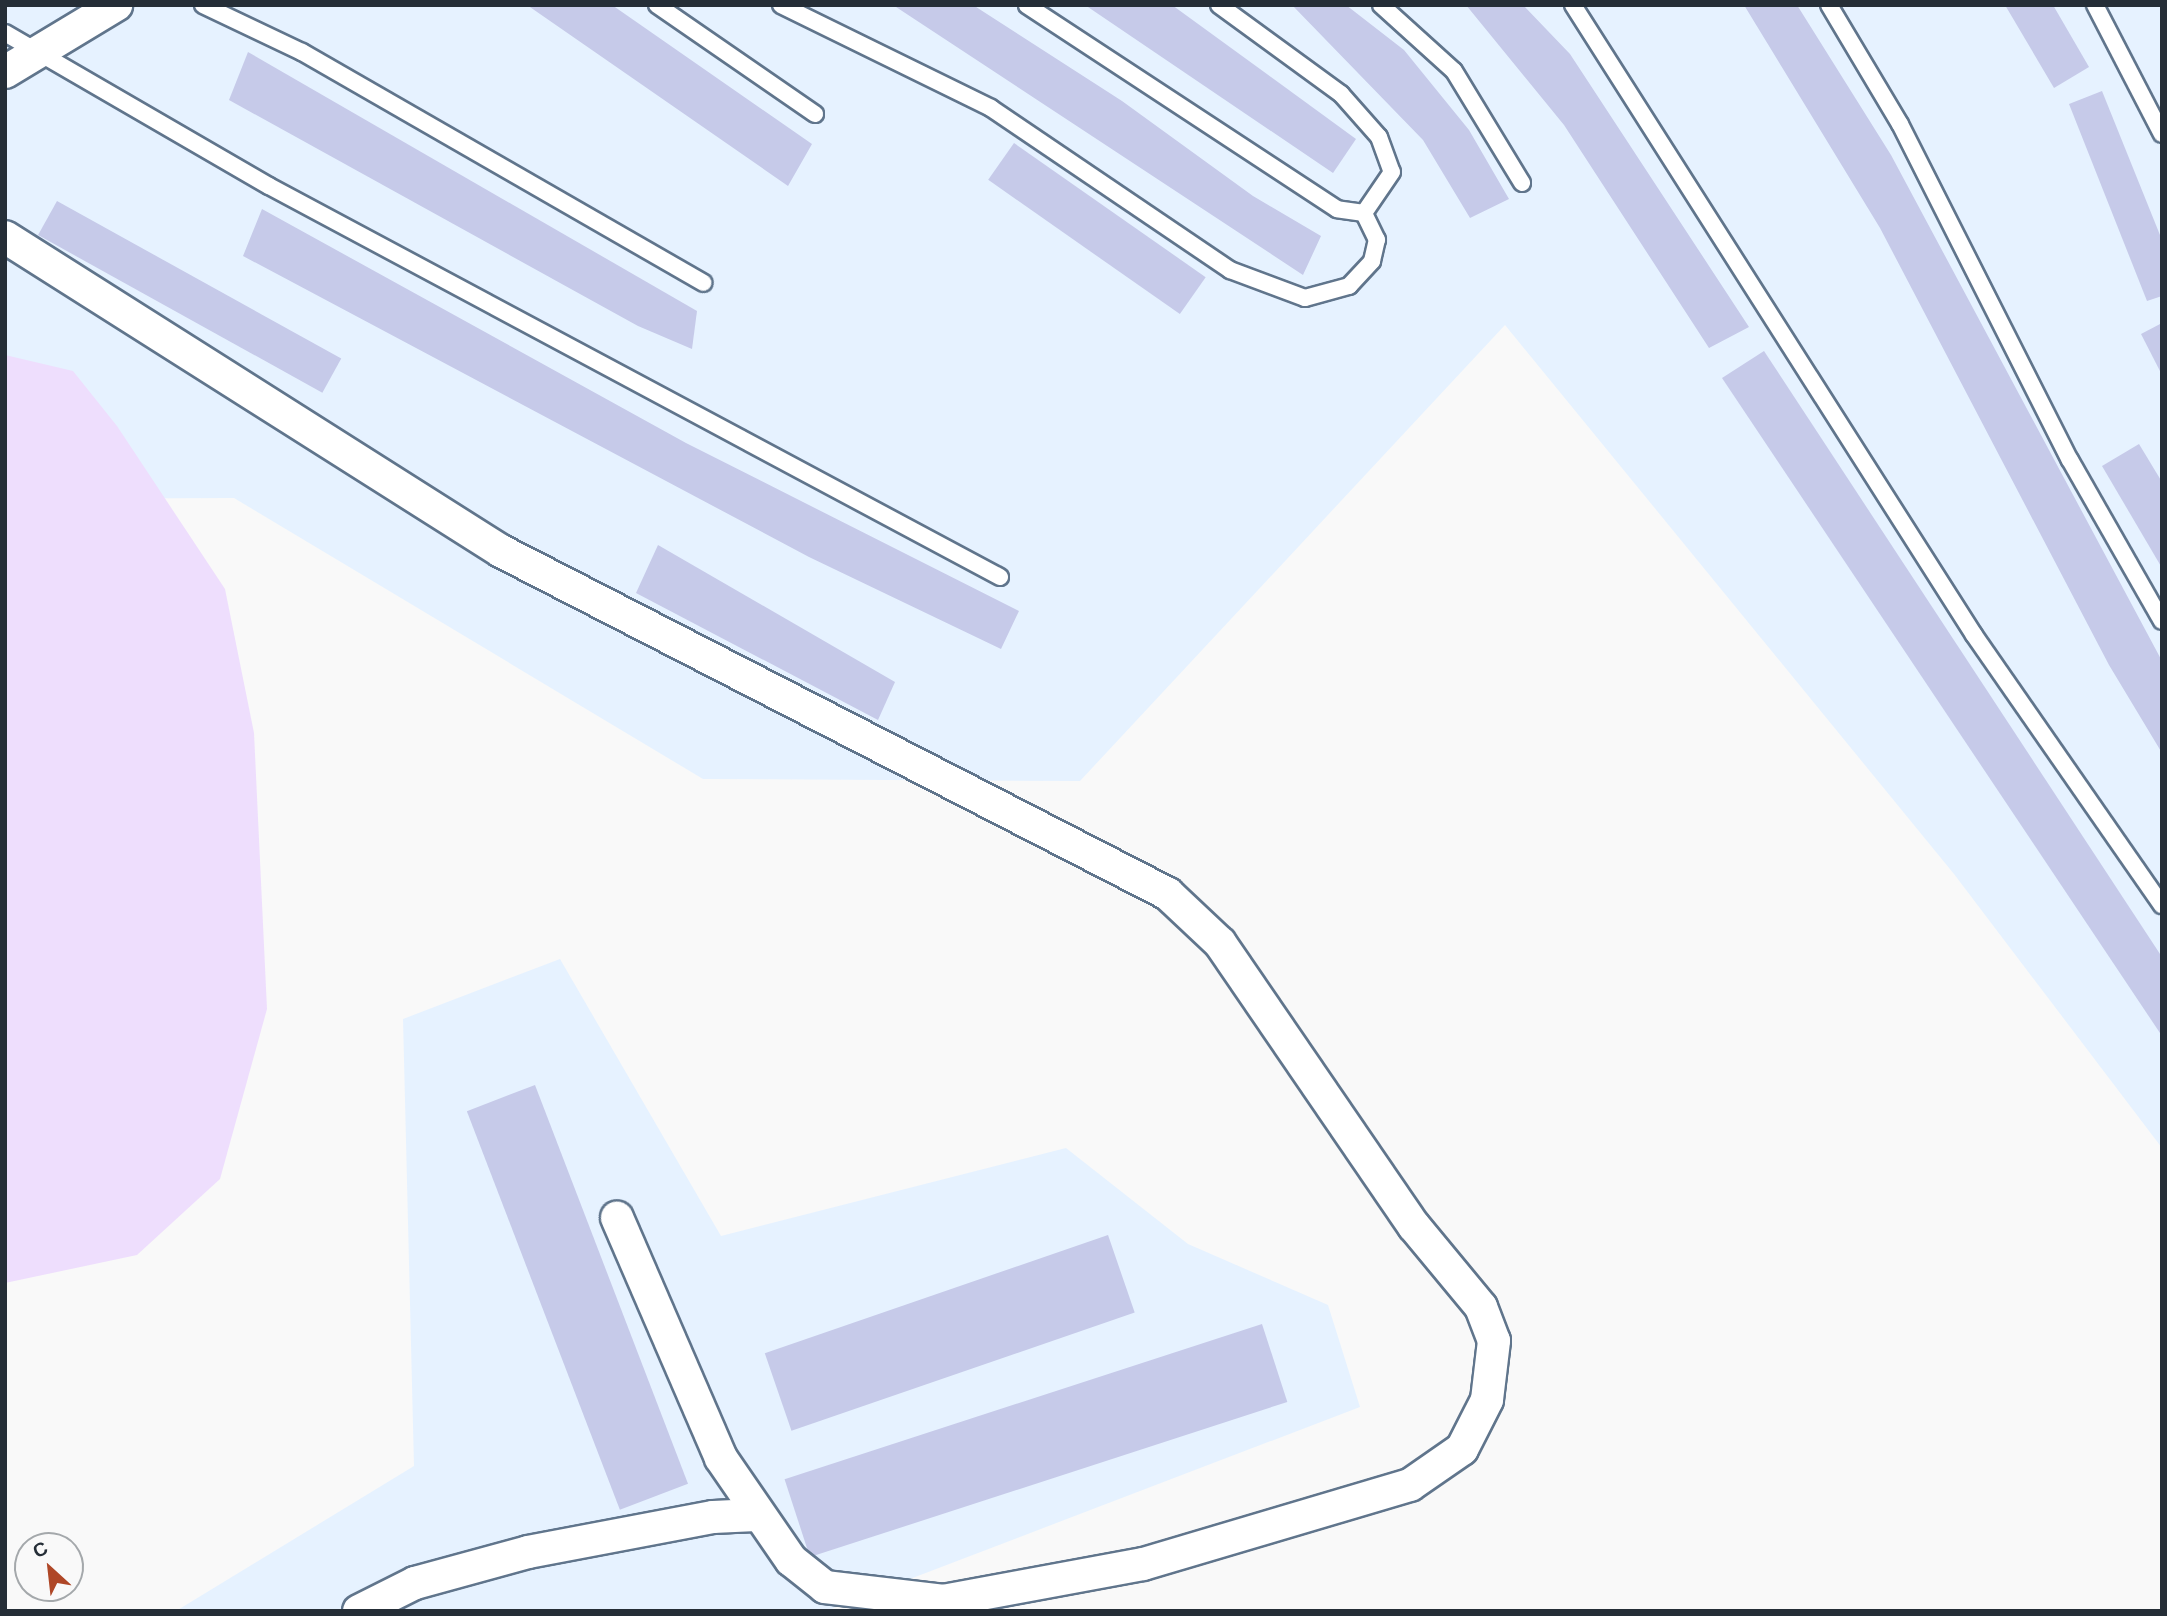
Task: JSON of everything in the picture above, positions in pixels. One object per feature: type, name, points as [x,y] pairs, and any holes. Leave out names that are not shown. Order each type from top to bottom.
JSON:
[{"type":"street","points":[[5,72],[116,5]]},
{"type":"street","points":[[5,237],[501,551],[1168,894],[1220,943],[1414,1226],[1481,1307],[1493,1341],[1487,1400],[1462,1449],[1410,1485],[1143,1564],[944,1601],[825,1587],[791,1560],[756,1515],[721,1458],[617,1219]]},
{"type":"street","points":[[359,1611],[415,1583],[528,1552],[713,1517],[756,1515]]},
{"type":"lane","points":[[203,5],[302,52],[703,283]]},
{"type":"lane","points":[[657,5],[815,114]]},
{"type":"lane","points":[[782,5],[991,108],[1230,270],[1305,298],[1349,286],[1372,261],[1377,240],[1364,213]]},
{"type":"lane","points":[[1027,5],[1337,209],[1364,213]]},
{"type":"lane","points":[[1219,5],[1341,94],[1379,137],[1392,172],[1364,213]]},
{"type":"lane","points":[[1381,5],[1454,71],[1522,183]]},
{"type":"lane","points":[[1829,5],[1900,124],[2070,460],[2162,621]]},
{"type":"lane","points":[[2095,5],[2162,134]]},
{"type":"lane","points":[[1573,6],[1974,635],[2162,905]]},
{"type":"lane","points":[[5,33],[269,186],[1000,577]]},
{"type":"shaded area","points":[[5,5],[2162,5],[2162,1148],[1954,874],[1505,325],[1080,781],[703,779],[234,498],[5,499]]},
{"type":"shaded area","points":[[5,355],[73,371],[117,426],[225,589],[254,733],[267,1009],[220,1179],[137,1255],[5,1283]]},
{"type":"shaded area","points":[[560,959],[721,1236],[1066,1148],[1188,1244],[1328,1305],[1360,1407],[826,1611],[176,1611],[414,1466],[403,1019]]},
{"type":"building","points":[[527,5],[612,5],[812,144],[788,186]]},
{"type":"building","points":[[893,5],[973,5],[1122,101],[1253,196],[1321,236],[1303,275]]},
{"type":"building","points":[[1085,5],[1172,5],[1356,139],[1333,173]]},
{"type":"building","points":[[1292,5],[1346,5],[1404,50],[1469,130],[1509,199],[1470,218],[1423,140]]},
{"type":"building","points":[[1466,5],[1523,5],[1570,54],[1749,327],[1709,348],[1564,125]]},
{"type":"building","points":[[1744,5],[1797,5],[1891,155],[2162,661],[2162,753],[2109,665],[1880,228]]},
{"type":"building","points":[[2005,5],[2053,5],[2089,67],[2054,88]]},
{"type":"building","points":[[248,52],[697,311],[692,349],[638,326],[229,100]]},
{"type":"building","points":[[2102,91],[2162,240],[2162,296],[2147,301],[2069,104]]},
{"type":"building","points":[[1014,143],[1206,277],[1180,314],[988,180]]},
{"type":"building","points":[[57,201],[341,359],[322,393],[38,235]]},
{"type":"building","points":[[262,209],[686,443],[1019,611],[1001,649],[809,557],[243,256]]},
{"type":"building","points":[[2162,323],[2162,375],[2141,334]]},
{"type":"building","points":[[1764,351],[2162,957],[2162,1036],[1722,378]]},
{"type":"building","points":[[2139,444],[2162,482],[2162,568],[2102,466]]},
{"type":"building","points":[[658,545],[895,682],[878,720],[636,593]]},
{"type":"building","points":[[535,1085],[688,1484],[620,1510],[467,1111]]},
{"type":"building","points":[[1108,1235],[1135,1313],[791,1431],[765,1353]]},
{"type":"building","points":[[1262,1324],[1287,1402],[810,1557],[785,1479]]}]
